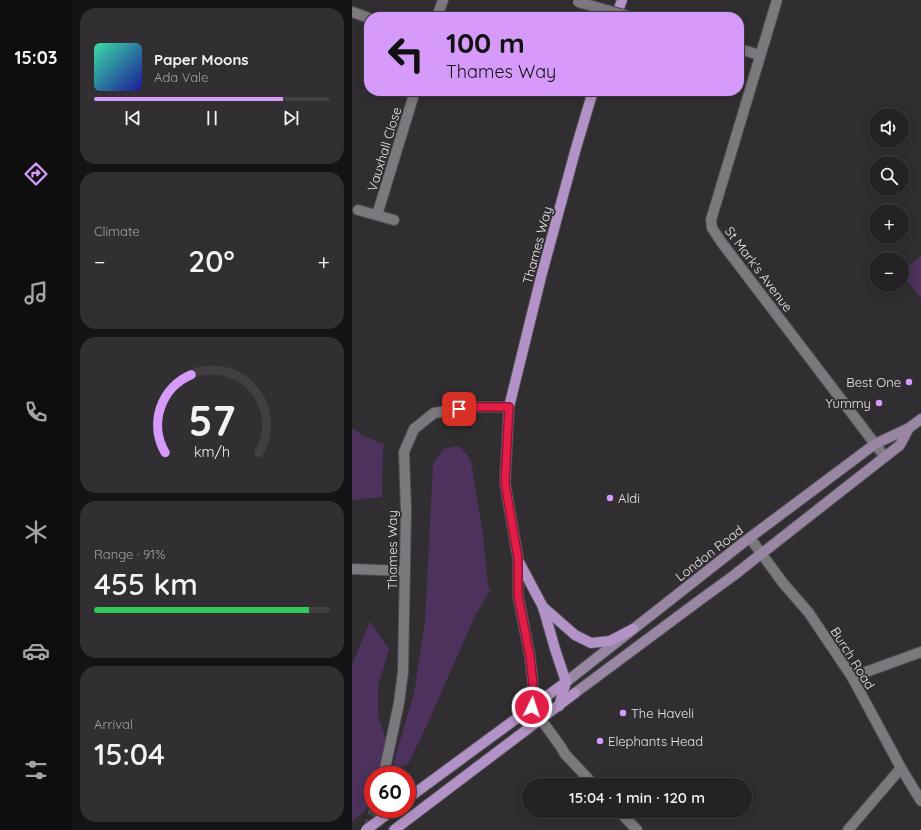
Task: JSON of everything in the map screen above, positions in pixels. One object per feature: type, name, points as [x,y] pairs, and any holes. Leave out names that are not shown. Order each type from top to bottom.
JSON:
[{"type":"main road","points":[[618,12],[622,0]]},
{"type":"main road","name":"Thames Way","points":[[532,707],[533,684],[530,657],[518,595],[518,558],[505,483],[509,407],[541,277],[592,96]]},
{"type":"main road","name":"London Road","points":[[416,792],[566,682],[750,538],[875,444],[909,428],[921,419]]},
{"type":"main road","name":"London Road","points":[[394,830],[454,785],[543,723],[559,706],[762,554],[900,445],[909,428]]},
{"type":"main road","name":"Thames Way","points":[[518,558],[542,607],[566,682]]},
{"type":"main road","points":[[542,607],[575,635],[591,643],[610,641],[633,629]]},
{"type":"main road","points":[[532,707],[559,706],[566,682]]},
{"type":"main road","points":[[366,830],[382,818]]},
{"type":"street","points":[[439,12],[443,0]]},
{"type":"street","name":"St Mark's Avenue","points":[[777,0],[711,220],[712,228],[885,457]]},
{"type":"street","points":[[575,1],[614,12]]},
{"type":"street","points":[[352,12],[364,16]]},
{"type":"street","points":[[744,51],[760,56]]},
{"type":"street","name":"Vauxhall Close","points":[[377,215],[413,96]]},
{"type":"street","points":[[358,210],[394,220]]},
{"type":"street","name":"Thames Way","points":[[386,766],[399,703],[403,672],[406,510],[404,452],[414,429],[434,413],[471,407],[509,407]]},
{"type":"street","name":"Burch Road","points":[[750,538],[783,583],[809,613],[852,677],[921,802]]},
{"type":"street","points":[[352,569],[405,571]]},
{"type":"street","points":[[852,677],[921,652]]},
{"type":"street","points":[[532,707],[565,754],[587,778]]},
{"type":"street","points":[[848,830],[902,768]]},
{"type":"street","points":[[626,818],[637,830]]},
{"type":"shaded area","points":[[921,256],[921,299],[909,283],[909,266]]},
{"type":"shaded area","points":[[352,428],[364,436],[384,444],[382,497],[352,500]]},
{"type":"shaded area","points":[[458,446],[465,452],[471,461],[483,535],[488,586],[491,589],[475,616],[427,725],[408,764],[394,766],[414,693],[425,622],[433,464],[443,449]]},
{"type":"shaded area","points":[[370,621],[389,649],[378,686],[378,716],[389,750],[385,766],[364,766],[364,811],[352,822],[352,665]]},
{"type":"tunnel","points":[[368,830],[371,818]]},
{"type":"place","name":"Best One","points":[[909,382]]},
{"type":"place","name":"Yummy","points":[[879,403]]},
{"type":"place","name":"Aldi","points":[[610,498]]},
{"type":"place","name":"The Haveli","points":[[623,713]]},
{"type":"place","name":"Elephants Head","points":[[600,741]]},
{"type":"route","points":[[459,409],[471,407],[509,407],[505,483],[518,558],[518,595],[530,657],[533,684],[532,707]]}]
